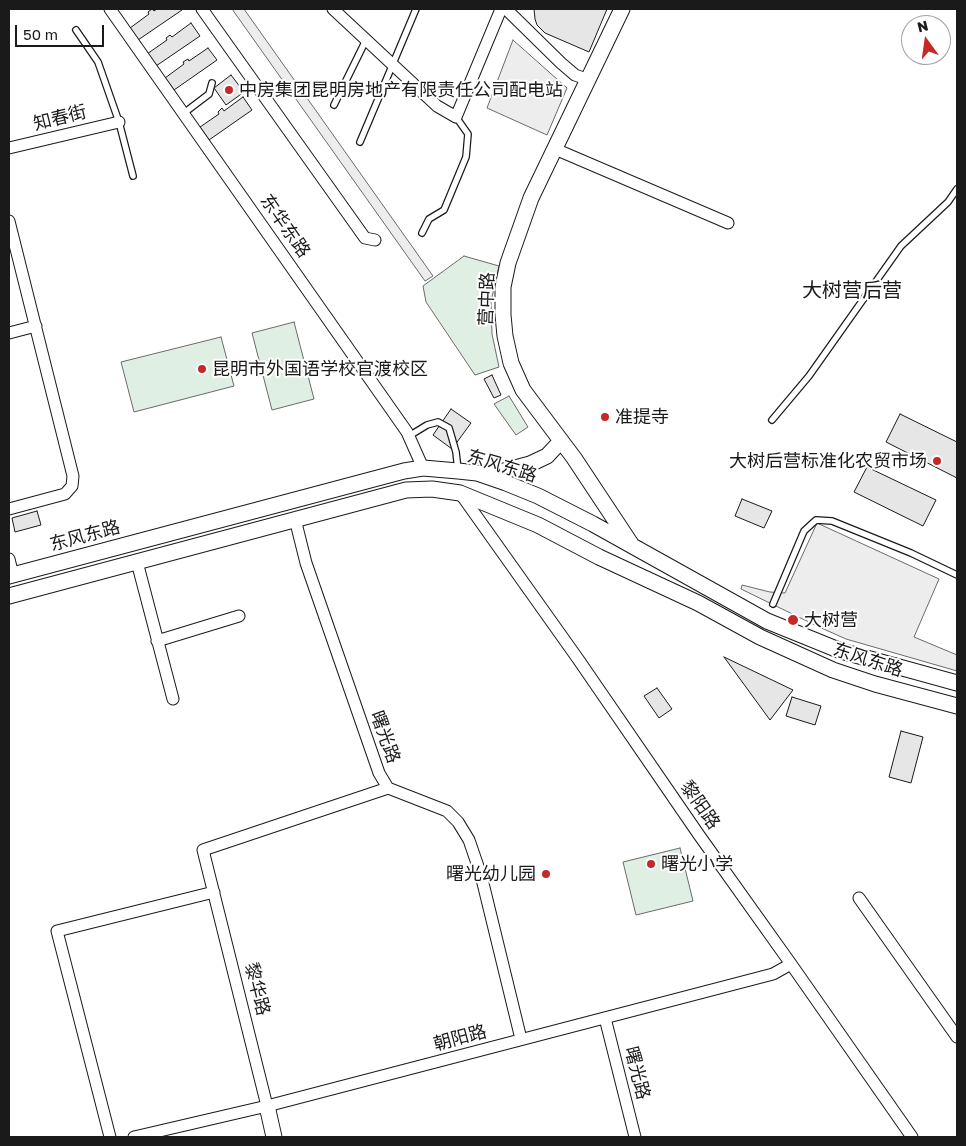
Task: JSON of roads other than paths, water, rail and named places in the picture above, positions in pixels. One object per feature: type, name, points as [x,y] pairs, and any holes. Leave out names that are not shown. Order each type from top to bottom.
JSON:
[{"type":"main road","name":"营中路","points":[[622,9],[531,198],[508,263],[504,287],[503,315],[504,336],[511,363],[519,383],[538,413],[561,442],[634,548]]},
{"type":"main road","points":[[477,474],[500,472],[530,464],[547,456],[561,442]]},
{"type":"main road","name":"东风东路","points":[[11,575],[404,470],[423,468],[458,471],[477,474],[506,483],[538,496],[767,621],[841,651],[957,683]]},
{"type":"main road","name":"东风东路","points":[[9,596],[406,490],[432,489],[460,493],[538,524],[599,557],[698,603],[760,637],[833,670],[875,684],[957,706]]},
{"type":"main road","name":"黎华路","points":[[267,1106],[274,1137]]},
{"type":"street","name":"东华东路","points":[[110,9],[409,436],[423,468]]},
{"type":"street","points":[[202,9],[365,238],[375,240]]},
{"type":"street","points":[[333,9],[437,106],[456,117],[501,9]]},
{"type":"street","points":[[506,9],[575,75],[589,80]]},
{"type":"street","name":"知春街","points":[[9,148],[119,122]]},
{"type":"street","points":[[555,149],[728,223]]},
{"type":"street","points":[[9,221],[73,476],[72,486],[65,494],[9,509]]},
{"type":"street","points":[[9,333],[36,326]]},
{"type":"street","name":"黎阳路","points":[[460,493],[912,1137]]},
{"type":"street","name":"曙光路","points":[[295,519],[306,563],[379,774],[388,788],[447,811],[458,822],[469,840],[481,875],[522,1040]]},
{"type":"street","points":[[9,559],[11,575]]},
{"type":"street","points":[[136,562],[173,698]]},
{"type":"street","points":[[157,641],[239,616]]},
{"type":"street","name":"黎华路","points":[[267,1106],[203,850],[388,788]]},
{"type":"street","points":[[110,1137],[57,931],[214,892]]},
{"type":"street","points":[[859,898],[957,1037]]},
{"type":"street","name":"朝阳路","points":[[134,1137],[267,1106],[774,974],[791,964]]},
{"type":"street","name":"曙光路","points":[[605,1018],[635,1137]]},
{"type":"lane","points":[[360,142],[416,9]]},
{"type":"lane","points":[[76,30],[98,62],[119,122],[134,176]]},
{"type":"lane","points":[[334,105],[366,40]]},
{"type":"lane","points":[[184,113],[209,94],[212,83]]},
{"type":"lane","points":[[422,233],[429,219],[444,210],[466,157],[468,134],[456,117]]},
{"type":"lane","points":[[772,420],[810,376],[901,246],[948,202],[957,189]]},
{"type":"lane","points":[[409,436],[427,425],[438,422],[449,428],[456,452],[458,471]]},
{"type":"lane","points":[[773,604],[804,531],[816,520],[832,521],[911,553],[957,575]]},
{"type":"place","name":"中房集团昆明房地产有限责任公司配电站","points":[[229,90]]},
{"type":"place","name":"昆明市外国语学校官渡校区","points":[[202,369]]},
{"type":"place","name":"准提寺","points":[[605,417]]},
{"type":"place","name":"大树后营标准化农贸市场","points":[[937,461]]},
{"type":"place","name":"大树营","points":[[793,620]]},
{"type":"place","name":"曙光小学","points":[[651,864]]},
{"type":"place","name":"曙光幼儿园","points":[[546,874]]},
{"type":"district","name":"大树营后营","points":[[852,291]]}]
